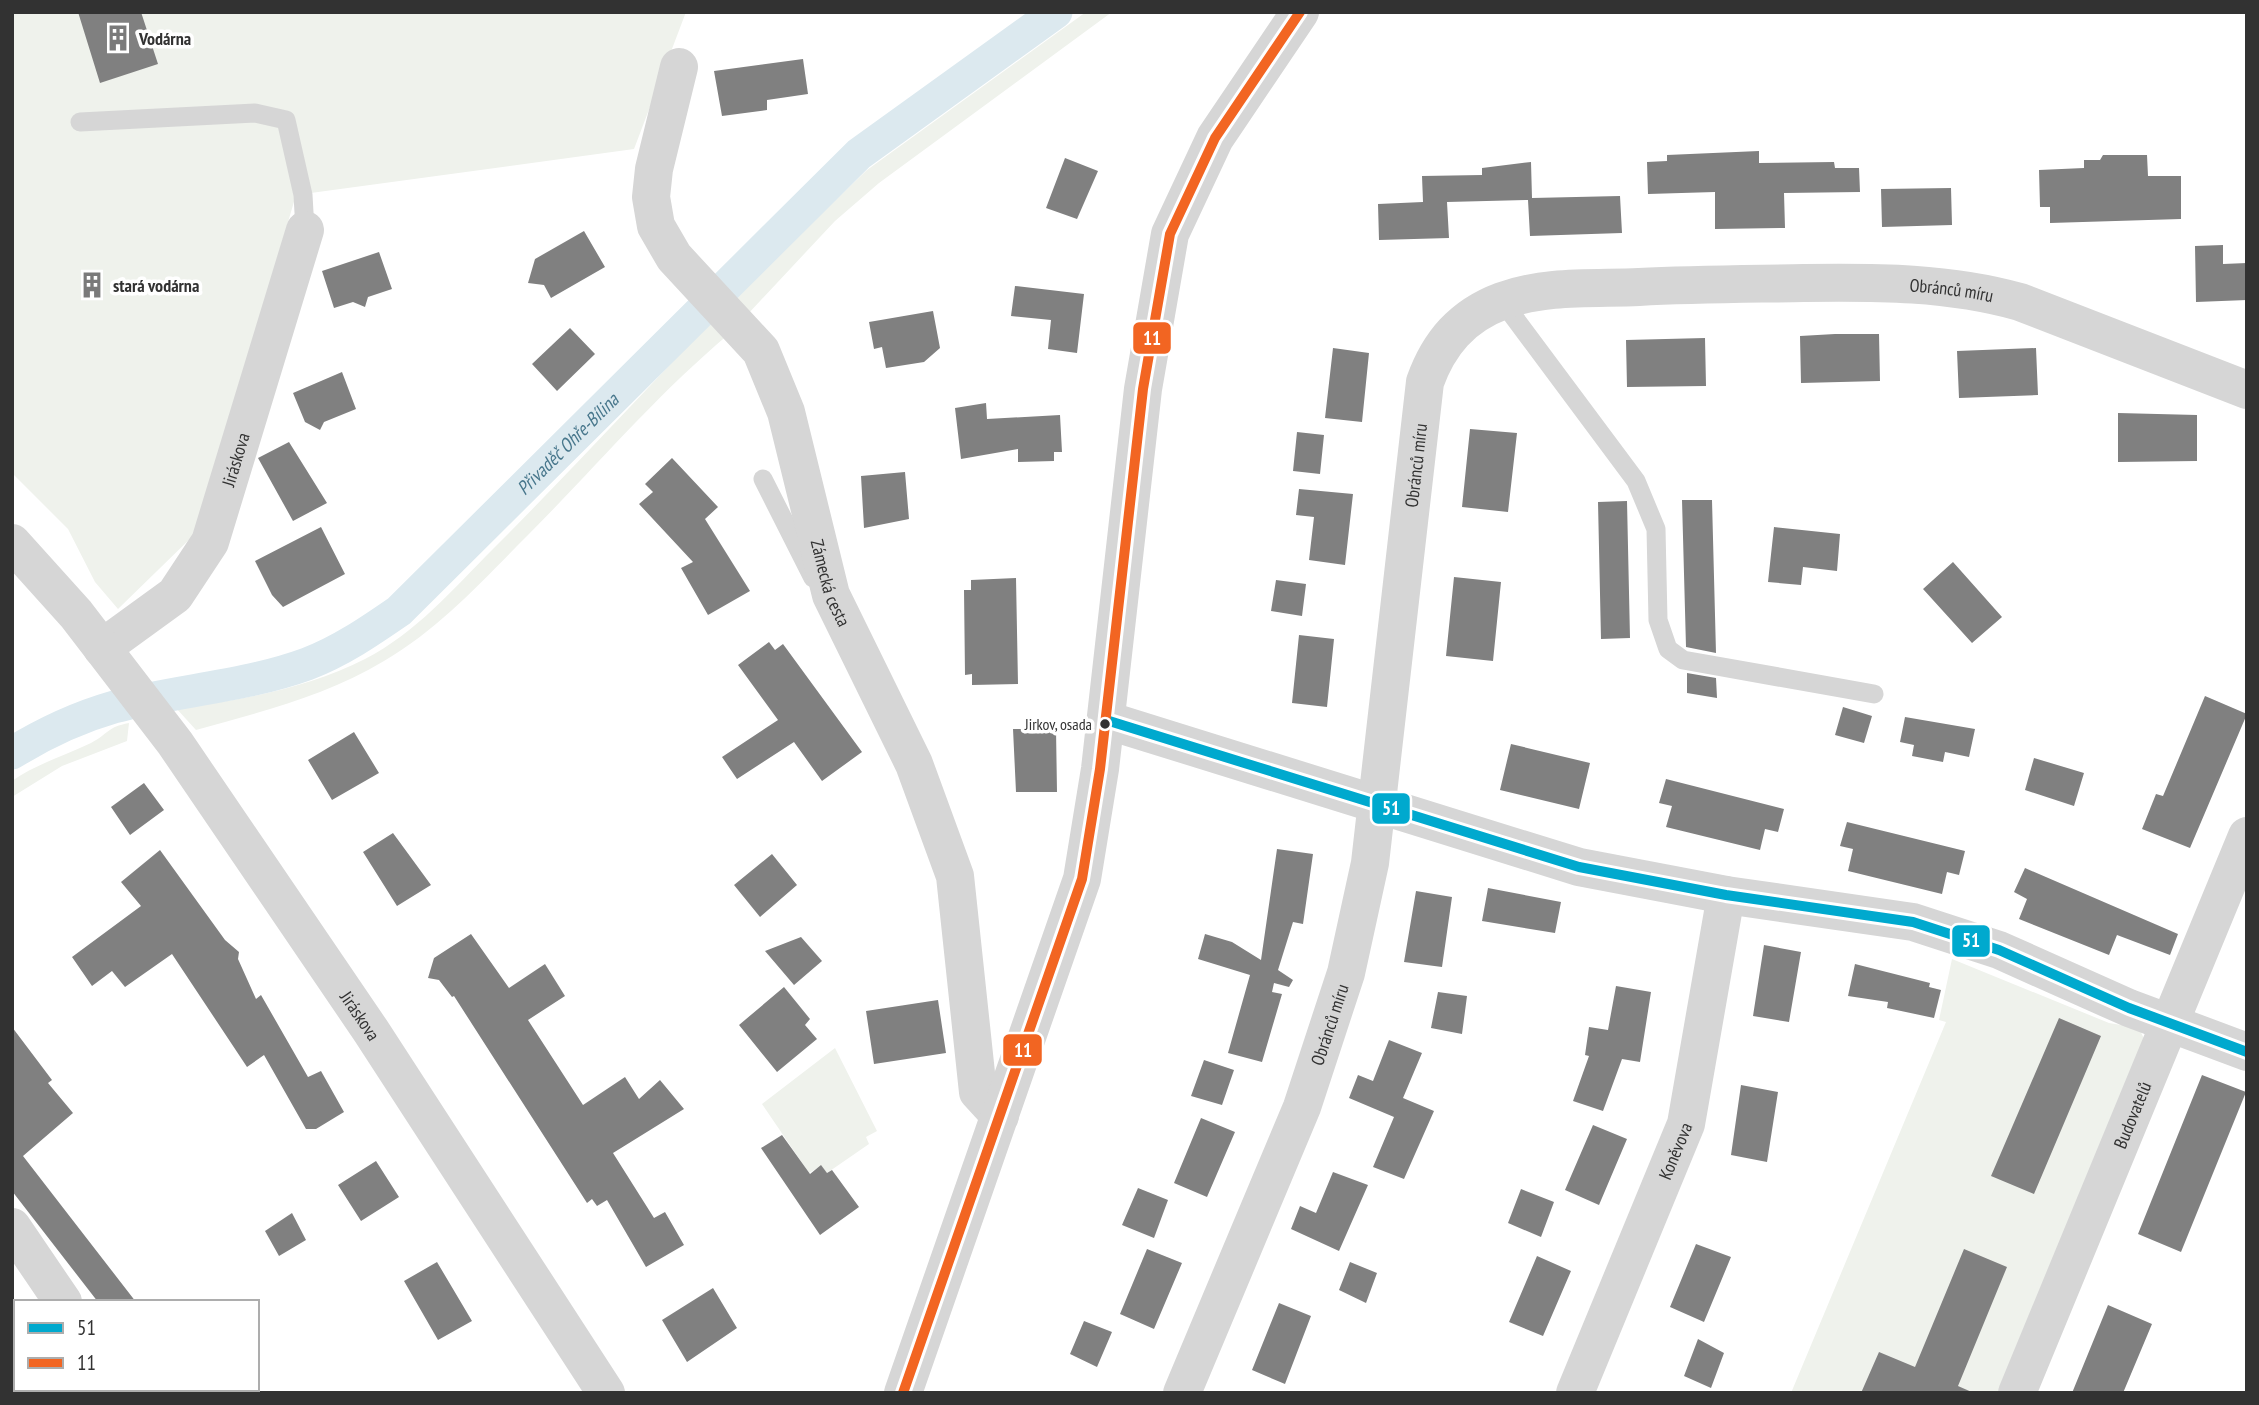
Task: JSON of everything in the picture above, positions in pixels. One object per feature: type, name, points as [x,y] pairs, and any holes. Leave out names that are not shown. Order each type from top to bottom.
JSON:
[{"type":"street","points":[[903,1393],[1082,879],[1106,720],[1143,389],[1170,234],[1215,138],[1300,12]]},
{"type":"street","name":"Zámecká cesta","points":[[678,66],[654,169],[651,197],[656,226],[674,257],[761,351],[786,412],[831,596],[914,764],[955,876],[978,1092],[1000,1116]]},
{"type":"street","name":"Jiráskova","points":[[105,653],[175,596],[210,542],[305,230]]},
{"type":"street","name":"Obránců míru","points":[[1182,1393],[1302,1107],[1346,973],[1370,863],[1425,382],[1434,358],[1448,335],[1469,317],[1502,301],[1542,291],[1700,284],[1883,282],[1989,293],[2044,310],[2247,390]]},
{"type":"street","name":"Jiráskova","points":[[12,543],[105,653],[169,735],[371,1031],[606,1393]]},
{"type":"street","points":[[1106,720],[1378,802],[1579,867],[1726,895],[1913,922],[1999,950],[2168,1023],[2247,1052]]},
{"type":"street","name":"Budovatelů","points":[[2017,1393],[2247,836]]},
{"type":"street","name":"Koněvova","points":[[1575,1393],[1686,1124],[1726,895]]},
{"type":"street","points":[[16,1235],[63,1300]]},
{"type":"lane","points":[[80,122],[255,113],[286,120],[303,195],[305,230]]},
{"type":"lane","points":[[1502,301],[1636,481],[1656,528],[1658,621],[1668,649],[1684,660],[1874,694]]},
{"type":"lane","points":[[763,479],[815,581],[831,596]]},
{"type":"shaded area","points":[[12,12],[686,12],[634,149],[296,195],[196,533],[118,609],[95,582],[68,529],[12,473]]},
{"type":"shaded area","points":[[1086,12],[1112,12],[879,183],[835,221],[747,315],[733,298],[867,170]]},
{"type":"shaded area","points":[[713,319],[729,334],[651,407],[477,587],[424,634],[362,673],[316,693],[268,709],[196,730],[176,708],[273,692],[320,678],[365,659],[401,636],[433,609],[521,521]]},
{"type":"shaded area","points":[[129,723],[127,741],[62,766],[12,797],[12,781],[21,775]]},
{"type":"shaded area","points":[[1952,959],[2109,1023],[2139,1028],[2145,1041],[2000,1393],[1791,1393],[1946,1022],[1939,1020]]},
{"type":"shaded area","points":[[835,1048],[877,1131],[866,1137],[869,1144],[827,1173],[821,1166],[809,1173],[762,1104]]},
{"type":"building","name":"Vodárna","points":[[78,12],[141,12],[158,64],[100,83]]},
{"type":"building","points":[[803,59],[808,94],[767,100],[767,110],[722,116],[714,71]]},
{"type":"building","points":[[1759,151],[1759,163],[1834,162],[1835,168],[1859,168],[1860,192],[1784,193],[1785,228],[1715,229],[1715,192],[1648,194],[1647,162],[1667,161],[1667,155]]},
{"type":"building","points":[[2103,155],[2147,155],[2148,176],[2181,176],[2181,219],[2050,223],[2050,207],[2040,207],[2039,170],[2084,168],[2084,160],[2100,160]]},
{"type":"building","points":[[1065,158],[1098,171],[1077,219],[1046,208]]},
{"type":"building","points":[[1531,162],[1532,198],[1620,196],[1622,233],[1530,236],[1528,200],[1447,202],[1449,238],[1379,240],[1378,204],[1423,202],[1422,176],[1482,175],[1482,168]]},
{"type":"building","points":[[1951,188],[1952,225],[1882,227],[1881,189]]},
{"type":"building","points":[[584,231],[605,267],[551,298],[544,285],[528,283],[535,259]]},
{"type":"building","points":[[2223,245],[2223,264],[2247,263],[2247,300],[2196,302],[2195,246]]},
{"type":"building","points":[[379,252],[392,289],[368,297],[365,307],[353,302],[334,308],[322,271]]},
{"type":"building","points":[[1015,286],[1084,294],[1077,353],[1048,349],[1051,320],[1011,316]]},
{"type":"building","points":[[933,311],[940,348],[924,362],[886,368],[882,347],[874,349],[869,322]]},
{"type":"building","points":[[570,328],[595,354],[557,391],[532,364]]},
{"type":"building","points":[[1879,334],[1880,381],[1801,383],[1800,336]]},
{"type":"building","points":[[1705,338],[1706,386],[1627,387],[1626,340]]},
{"type":"building","points":[[1333,348],[1369,353],[1362,422],[1325,418]]},
{"type":"building","points":[[2036,348],[2038,395],[1959,398],[1957,351]]},
{"type":"building","points":[[342,372],[356,409],[324,422],[320,430],[305,422],[293,393]]},
{"type":"building","points":[[986,403],[987,419],[1060,415],[1062,452],[1054,452],[1054,461],[1018,462],[1018,449],[961,459],[955,408]]},
{"type":"building","points":[[2118,413],[2197,415],[2197,461],[2118,462]]},
{"type":"building","points":[[1470,429],[1517,433],[1508,512],[1462,507]]},
{"type":"building","points":[[1297,432],[1324,435],[1320,474],[1293,471]]},
{"type":"building","points":[[289,442],[327,503],[293,521],[258,458]]},
{"type":"building","points":[[672,458],[718,507],[705,519],[750,591],[708,615],[681,568],[693,562],[639,504],[653,492],[645,484]]},
{"type":"building","points":[[905,472],[909,519],[864,528],[861,476]]},
{"type":"building","points":[[1299,489],[1353,494],[1345,565],[1309,560],[1314,517],[1296,515]]},
{"type":"building","points":[[1682,500],[1712,500],[1716,653],[1686,647]]},
{"type":"building","points":[[1627,501],[1630,638],[1601,639],[1598,502]]},
{"type":"building","points":[[321,527],[345,574],[283,607],[272,595],[255,561]]},
{"type":"building","points":[[1774,527],[1840,534],[1837,571],[1803,567],[1801,585],[1768,582]]},
{"type":"building","points":[[1953,562],[2002,617],[1972,643],[1923,589]]},
{"type":"building","points":[[1454,577],[1501,582],[1493,661],[1446,656]]},
{"type":"building","points":[[1016,578],[1018,684],[972,685],[972,674],[965,675],[964,590],[971,590],[971,580]]},
{"type":"building","points":[[1276,580],[1306,584],[1302,616],[1271,611]]},
{"type":"building","points":[[1299,635],[1334,639],[1327,707],[1292,703]]},
{"type":"building","points":[[769,642],[775,650],[783,644],[862,752],[822,781],[794,742],[737,779],[722,757],[778,720],[738,665]]},
{"type":"building","points":[[1687,673],[1716,678],[1717,698],[1687,693]]},
{"type":"building","points":[[2205,696],[2247,714],[2190,848],[2142,829],[2156,794],[2163,796]]},
{"type":"building","points":[[1843,707],[1872,716],[1864,743],[1835,735]]},
{"type":"building","points":[[1905,717],[1975,729],[1969,757],[1945,752],[1943,762],[1912,756],[1914,745],[1900,742]]},
{"type":"building","points":[[1013,729],[1056,729],[1057,792],[1016,792]]},
{"type":"building","points":[[354,732],[379,773],[332,800],[308,760]]},
{"type":"building","points":[[1511,744],[1590,763],[1579,809],[1500,790]]},
{"type":"building","points":[[2034,758],[2084,773],[2074,806],[2025,790]]},
{"type":"building","points":[[1666,779],[1784,809],[1778,832],[1765,829],[1760,850],[1666,827],[1672,806],[1659,803]]},
{"type":"building","points":[[144,783],[164,810],[130,835],[111,807]]},
{"type":"building","points":[[1847,822],[1965,851],[1959,875],[1947,872],[1942,894],[1848,871],[1853,849],[1840,846]]},
{"type":"building","points":[[393,833],[431,885],[397,906],[363,852]]},
{"type":"building","points":[[1277,849],[1313,854],[1303,924],[1293,922],[1278,970],[1293,980],[1289,987],[1274,983],[1272,992],[1282,994],[1262,1062],[1228,1053],[1250,975],[1198,959],[1205,934],[1232,942],[1261,960]]},
{"type":"building","points":[[160,850],[225,940],[239,952],[238,959],[256,999],[261,995],[308,1077],[321,1071],[344,1112],[316,1129],[306,1129],[264,1055],[247,1067],[172,954],[125,987],[112,971],[92,986],[72,957],[141,906],[121,882]]},
{"type":"building","points":[[772,854],[797,885],[760,917],[734,885]]},
{"type":"building","points":[[2025,868],[2178,934],[2170,955],[2117,935],[2109,955],[2019,919],[2027,899],[2014,892]]},
{"type":"building","points":[[1488,888],[1561,902],[1555,933],[1482,921]]},
{"type":"building","points":[[1416,891],[1452,897],[1442,967],[1404,962]]},
{"type":"building","points":[[471,934],[509,988],[545,964],[565,996],[528,1020],[583,1105],[625,1077],[639,1099],[660,1080],[684,1109],[613,1153],[654,1218],[665,1212],[684,1245],[646,1267],[607,1200],[597,1206],[592,1199],[587,1203],[454,996],[452,997],[439,980],[428,978],[434,958]]},
{"type":"building","points":[[801,937],[822,961],[794,985],[765,951]]},
{"type":"building","points":[[1764,945],[1801,952],[1789,1022],[1753,1016]]},
{"type":"building","points":[[1855,964],[1930,983],[1929,987],[1941,990],[1934,1018],[1887,1008],[1888,1002],[1848,996]]},
{"type":"building","points":[[1616,986],[1651,992],[1640,1062],[1622,1059],[1603,1111],[1573,1101],[1589,1056],[1585,1055],[1589,1027],[1608,1030]]},
{"type":"building","points":[[784,987],[810,1019],[805,1025],[817,1039],[777,1072],[739,1025]]},
{"type":"building","points":[[1438,992],[1467,996],[1462,1034],[1431,1028]]},
{"type":"building","points":[[938,1000],[946,1053],[874,1064],[866,1011]]},
{"type":"building","points":[[2059,1018],[2101,1036],[2034,1194],[1991,1176]]},
{"type":"building","points":[[12,1027],[52,1080],[48,1083],[73,1113],[23,1156],[134,1300],[96,1300],[12,1191]]},
{"type":"building","points":[[1389,1040],[1422,1053],[1403,1098],[1434,1111],[1404,1179],[1373,1167],[1394,1117],[1349,1098],[1358,1075],[1373,1081]]},
{"type":"building","points":[[1204,1060],[1234,1070],[1222,1105],[1191,1096]]},
{"type":"building","points":[[2202,1075],[2246,1092],[2181,1252],[2138,1234]]},
{"type":"building","points":[[1741,1085],[1778,1092],[1767,1162],[1731,1155]]},
{"type":"building","points":[[1201,1118],[1235,1132],[1207,1197],[1174,1183]]},
{"type":"building","points":[[1593,1125],[1627,1139],[1599,1205],[1565,1190]]},
{"type":"building","points":[[782,1135],[810,1174],[821,1165],[827,1173],[832,1170],[859,1207],[820,1235],[761,1148]]},
{"type":"building","points":[[376,1161],[399,1197],[361,1221],[338,1185]]},
{"type":"building","points":[[1333,1172],[1368,1185],[1339,1251],[1291,1229],[1300,1206],[1316,1213]]},
{"type":"building","points":[[1138,1188],[1168,1200],[1154,1238],[1122,1225]]},
{"type":"building","points":[[1521,1189],[1554,1202],[1541,1237],[1508,1223]]},
{"type":"building","points":[[292,1213],[306,1240],[279,1256],[265,1231]]},
{"type":"building","points":[[1696,1244],[1731,1257],[1704,1322],[1670,1307]]},
{"type":"building","points":[[1147,1249],[1182,1263],[1154,1329],[1120,1314]]},
{"type":"building","points":[[1964,1249],[2007,1267],[1958,1386],[1974,1393],[1861,1393],[1879,1352],[1915,1367]]},
{"type":"building","points":[[1537,1256],[1571,1271],[1543,1336],[1509,1322]]},
{"type":"building","points":[[437,1262],[472,1321],[438,1340],[404,1281]]},
{"type":"building","points":[[1350,1262],[1377,1273],[1366,1303],[1339,1290]]},
{"type":"building","points":[[713,1288],[737,1328],[687,1362],[662,1320]]},
{"type":"building","points":[[1279,1303],[1311,1316],[1285,1384],[1252,1370]]},
{"type":"building","points":[[2108,1305],[2152,1324],[2123,1393],[2072,1393]]},
{"type":"building","points":[[1084,1321],[1112,1332],[1097,1367],[1070,1354]]},
{"type":"building","points":[[1698,1339],[1724,1353],[1711,1388],[1684,1376]]},
{"type":"waterway","name":"Přivaděč Ohře-Bílina","points":[[12,753],[62,727],[114,707],[259,678],[307,664],[343,647],[399,611],[859,154],[1056,12]]},
{"type":"transit line","name":"11","points":[[903,1393],[1082,879],[1100,769],[1143,389],[1170,234],[1215,138],[1300,12]]},
{"type":"transit line","name":"51","points":[[1106,720],[1579,867],[1726,895],[1913,922],[1999,950],[2129,1008],[2247,1052]]},
{"type":"place","name":"Vodárna","points":[[118,38]]},
{"type":"place","name":"stará vodárna","points":[[92,285]]},
{"type":"place","name":"Jirkov, osada","points":[[1105,724]]}]
